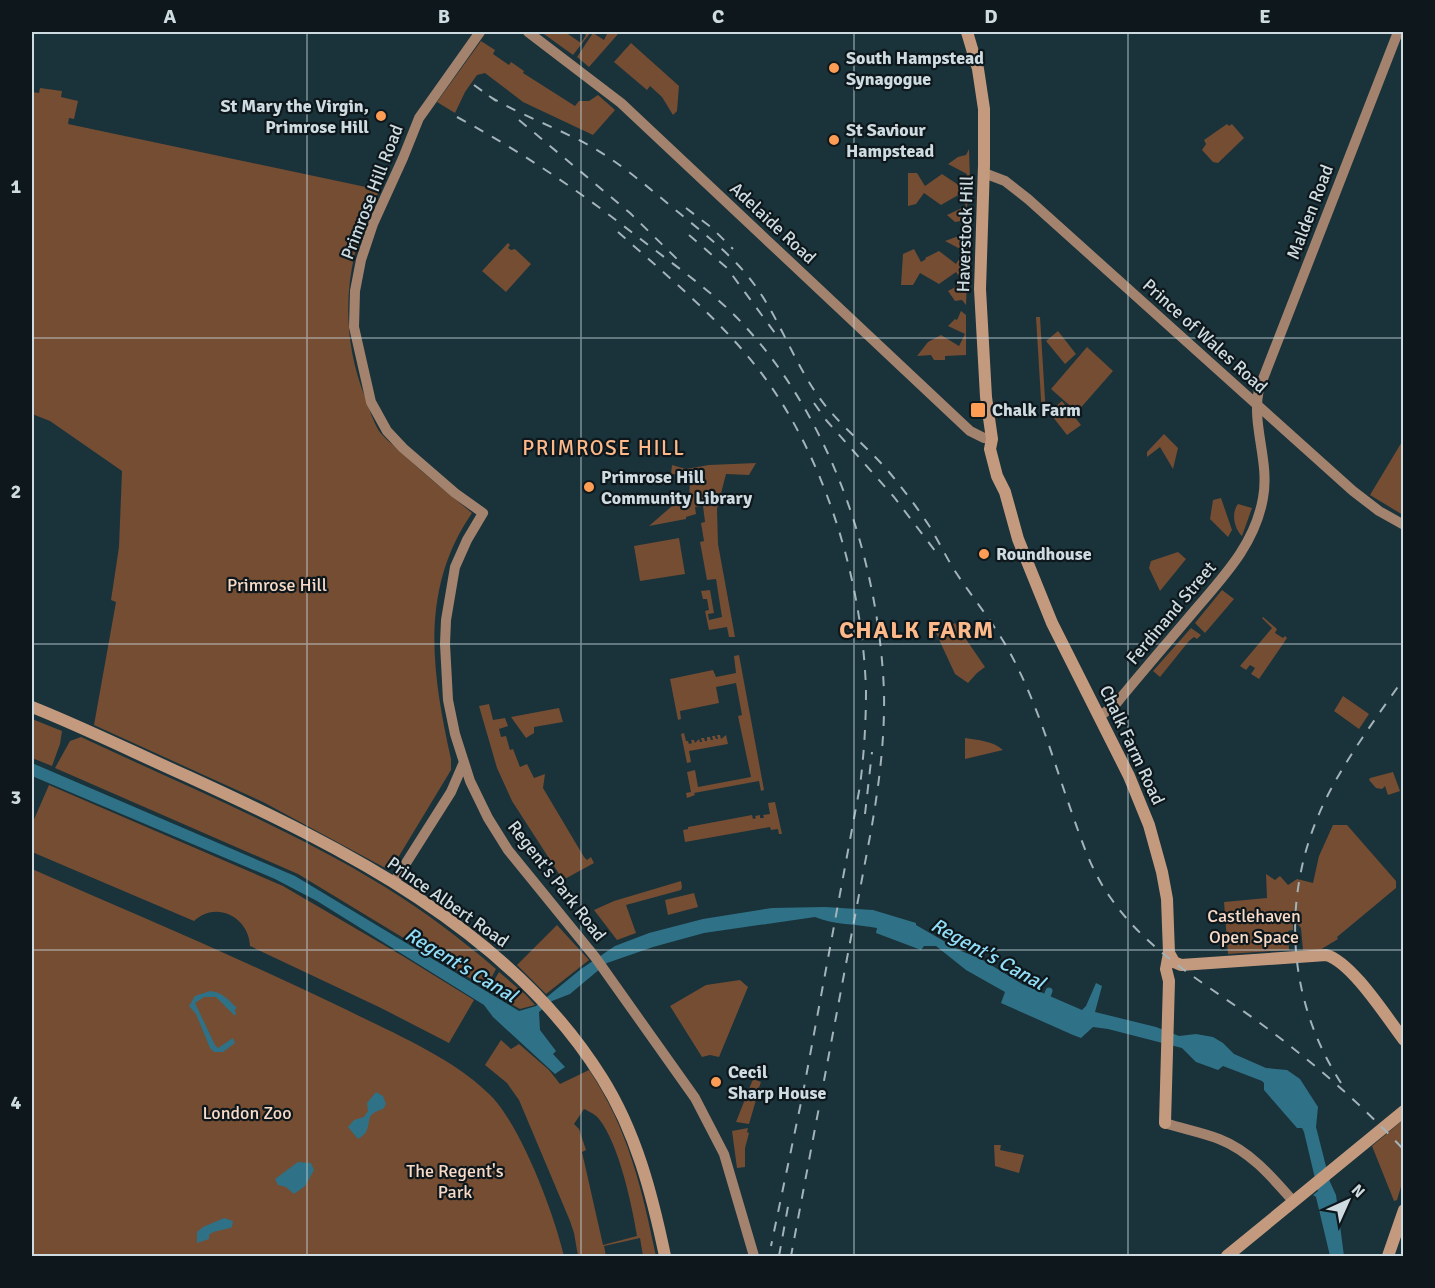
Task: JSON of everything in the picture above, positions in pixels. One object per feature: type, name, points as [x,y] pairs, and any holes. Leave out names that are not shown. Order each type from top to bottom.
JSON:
[{"type":"main road","name":"Haverstock Hill","points":[[967,32],[978,69],[984,103],[980,289],[986,397],[992,439],[990,448],[1001,472]]},
{"type":"main road","name":"Chalk Farm Road","points":[[1001,472],[1018,539],[1052,623],[1129,776],[1149,825],[1162,872],[1167,899],[1169,953],[1166,969],[1169,981],[1165,1123]]},
{"type":"main road","name":"Prince Albert Road","points":[[32,707],[270,815],[394,882],[433,908],[504,964],[544,1003],[592,1063],[624,1118],[647,1182],[665,1257]]},
{"type":"main road","points":[[1169,953],[1174,962],[1181,965],[1326,955],[1344,965],[1404,1040]]},
{"type":"main road","points":[[1169,981],[1173,970],[1181,965]]},
{"type":"main road","points":[[1227,1257],[1329,1170],[1335,1169],[1404,1111]]},
{"type":"main road","points":[[1388,1257],[1404,1210]]},
{"type":"street","name":"Primrose Hill Road","points":[[480,32],[419,118],[373,224],[360,260],[355,291],[354,327],[371,402],[387,431],[449,488],[483,513]]},
{"type":"street","name":"Adelaide Road","points":[[528,32],[621,103],[970,431],[992,439]]},
{"type":"street","name":"Malden Road","points":[[1240,555],[1257,521],[1264,497],[1265,465],[1257,420],[1261,385],[1398,32]]},
{"type":"street","name":"Prince of Wales Road","points":[[984,172],[1005,181],[1028,199],[1368,504],[1404,525]]},
{"type":"street","name":"Regent's Park Road","points":[[483,513],[455,567],[446,620],[448,700],[470,781],[481,806],[508,850],[595,957],[688,1087],[718,1140],[754,1257]]},
{"type":"street","name":"Ferdinand Street","points":[[1100,717],[1115,705],[1240,555]]},
{"type":"street","points":[[394,882],[451,792],[464,762]]},
{"type":"street","points":[[451,792],[464,782],[470,781]]},
{"type":"street","points":[[1165,1123],[1219,1139],[1239,1150],[1273,1177],[1295,1200]]},
{"type":"green space","points":[[545,32],[565,32],[581,43],[586,35],[582,32],[591,32],[573,55],[544,34]]},
{"type":"green space","points":[[604,32],[618,34],[589,67],[577,57],[593,33],[604,40],[607,34]]},
{"type":"green space","points":[[481,41],[495,50],[493,54],[509,65],[511,62],[524,71],[523,73],[575,106],[579,101],[589,101],[598,95],[615,110],[593,135],[523,102],[485,73],[477,75],[465,92],[455,113],[437,102]]},
{"type":"green space","points":[[631,43],[679,86],[677,111],[673,115],[662,97],[650,86],[647,90],[614,62]]},
{"type":"green space","name":"Primrose Hill","points":[[40,88],[62,91],[61,97],[78,101],[74,119],[69,118],[68,124],[380,190],[368,214],[352,266],[348,318],[356,371],[379,431],[472,513],[455,542],[444,572],[437,602],[434,633],[435,664],[451,770],[393,866],[387,869],[263,802],[94,725],[116,602],[111,600],[119,547],[122,471],[50,421],[32,414],[32,92],[39,93]]},
{"type":"green space","points":[[1227,124],[1229,126],[1232,124],[1244,138],[1218,163],[1213,162],[1202,150],[1206,144],[1204,140]]},
{"type":"green space","points":[[969,149],[972,189],[964,216],[965,223],[955,222],[947,215],[966,206],[960,194],[941,205],[924,193],[916,204],[908,206],[908,173],[917,173],[925,186],[942,174],[960,186],[967,174],[948,164],[966,155]]},
{"type":"green space","points":[[969,232],[966,305],[962,300],[955,301],[948,291],[963,283],[956,272],[939,284],[920,273],[913,285],[901,285],[903,254],[914,249],[921,262],[939,251],[956,264],[964,251],[945,241],[965,237]]},
{"type":"green space","points":[[508,243],[510,245],[508,248],[515,249],[531,264],[506,292],[482,271]]},
{"type":"green space","points":[[961,311],[966,315],[966,355],[945,356],[945,360],[934,360],[931,355],[917,356],[928,342],[941,335],[959,346],[965,334],[948,326],[955,319],[957,320]]},
{"type":"green space","points":[[1036,317],[1040,317],[1046,416],[1042,416]]},
{"type":"green space","points":[[1058,331],[1076,354],[1065,364],[1046,341]]},
{"type":"green space","points":[[1087,347],[1113,371],[1077,412],[1051,389]]},
{"type":"green space","points":[[1062,401],[1081,425],[1067,435],[1049,412]]},
{"type":"green space","points":[[1164,434],[1178,448],[1173,469],[1160,447],[1147,457],[1147,452]]},
{"type":"green space","points":[[1403,440],[1403,515],[1370,495]]},
{"type":"green space","points":[[756,463],[749,475],[726,474],[717,509],[718,544],[735,637],[729,637],[727,627],[709,630],[705,611],[709,610],[707,599],[703,599],[701,591],[710,590],[714,613],[708,614],[709,620],[722,617],[716,579],[707,580],[700,542],[704,541],[701,523],[705,522],[703,506],[695,507],[696,514],[686,519],[649,526],[672,506],[689,504],[690,475],[671,474],[672,465],[686,469],[709,465]]},
{"type":"green space","points":[[1221,498],[1232,530],[1228,537],[1210,519],[1213,500]]},
{"type":"green space","points":[[1238,504],[1252,508],[1242,536],[1234,520]]},
{"type":"green space","points":[[679,538],[685,574],[640,581],[634,546]]},
{"type":"green space","points":[[1178,552],[1186,559],[1160,591],[1149,568],[1151,561]]},
{"type":"green space","points":[[1222,590],[1234,599],[1205,633],[1195,623]]},
{"type":"green space","points":[[1263,617],[1277,629],[1275,633],[1287,638],[1259,679],[1251,674],[1255,668],[1250,665],[1246,670],[1240,666],[1272,628]]},
{"type":"green space","points":[[955,623],[985,667],[968,683],[955,674],[936,633]]},
{"type":"green space","points":[[1191,628],[1201,635],[1189,641],[1160,677],[1153,671]]},
{"type":"green space","points":[[739,655],[764,790],[761,791],[759,781],[694,793],[695,795],[687,798],[686,793],[691,792],[687,772],[695,770],[698,787],[751,777],[738,716],[742,715],[736,683],[716,687],[719,703],[680,711],[681,719],[678,720],[670,679],[713,670],[716,677],[736,673],[734,656]]},
{"type":"green space","points":[[1343,696],[1369,714],[1359,729],[1334,711]]},
{"type":"green space","points":[[489,704],[493,720],[505,718],[508,726],[499,729],[501,737],[506,736],[510,750],[513,749],[520,767],[527,764],[534,778],[545,774],[543,788],[584,857],[587,860],[591,857],[594,863],[563,880],[512,801],[497,768],[479,706]]},
{"type":"green space","points":[[559,708],[563,722],[534,727],[534,733],[526,738],[511,717]]},
{"type":"green space","points":[[32,719],[62,731],[52,766],[32,758]]},
{"type":"green space","points":[[684,733],[689,744],[692,743],[691,740],[695,743],[699,739],[702,742],[701,738],[707,741],[707,737],[713,740],[712,736],[718,739],[717,735],[720,735],[721,739],[726,735],[728,744],[689,751],[691,762],[687,763],[681,734]]},
{"type":"green space","points":[[81,737],[274,826],[385,887],[442,926],[496,969],[486,988],[298,874],[55,768],[70,741]]},
{"type":"green space","points":[[965,738],[990,743],[1003,750],[965,759]]},
{"type":"green space","points":[[1393,772],[1400,791],[1388,795],[1385,786],[1382,789],[1376,788],[1369,780],[1370,778]]},
{"type":"green space","points":[[49,785],[283,886],[474,1000],[449,1043],[250,946],[244,927],[230,915],[212,912],[194,921],[32,852],[32,824]]},
{"type":"green space","points":[[775,802],[782,834],[779,834],[778,829],[771,830],[770,827],[685,842],[683,830],[688,827],[752,815],[753,819],[760,815],[760,818],[764,818],[763,815],[770,814],[768,803]]},
{"type":"green space","name":"Castlehaven Open Space","points":[[1333,825],[1347,825],[1396,881],[1396,888],[1337,937],[1338,939],[1320,950],[1303,950],[1301,928],[1293,919],[1293,930],[1288,931],[1289,950],[1228,954],[1224,902],[1267,898],[1266,874],[1275,880],[1280,876],[1288,885],[1297,879],[1313,883],[1319,856]]},
{"type":"green space","name":"London Zoo","points":[[32,869],[308,991],[402,1037],[457,1068],[488,1093],[512,1125],[544,1194],[564,1256],[32,1256]]},
{"type":"green space","points":[[681,881],[681,890],[626,905],[636,933],[617,940],[594,910],[614,901]]},
{"type":"green space","points":[[694,893],[698,907],[668,915],[665,900]]},
{"type":"green space","points":[[557,925],[589,960],[546,994],[517,965]]},
{"type":"green space","points":[[499,972],[535,1005],[520,1009],[488,991]]},
{"type":"green space","points":[[740,980],[748,987],[719,1057],[710,1055],[702,1057],[670,1006],[706,985]]},
{"type":"green space","points":[[501,1040],[511,1049],[519,1044],[549,1070],[560,1084],[589,1070],[603,1092],[624,1137],[639,1183],[656,1256],[643,1256],[640,1238],[604,1246],[606,1256],[578,1256],[570,1221],[519,1100],[507,1083],[485,1065]],"holes":[[[584,1109],[599,1119],[613,1143],[628,1192],[637,1236],[603,1245],[582,1152],[586,1150],[579,1129],[574,1124]]]},
{"type":"green space","points":[[753,1079],[761,1082],[749,1124],[736,1122]]},
{"type":"green space","points":[[1403,1120],[1403,1180],[1397,1200],[1394,1201],[1372,1146]]},
{"type":"green space","points":[[748,1128],[745,1167],[737,1168],[732,1131]]},
{"type":"green space","points":[[994,1145],[1001,1145],[1000,1150],[1024,1155],[1019,1173],[995,1166]]},
{"type":"water","points":[[32,763],[295,876],[519,1011],[536,1006],[581,969],[615,946],[649,933],[703,919],[772,908],[825,907],[873,910],[916,923],[961,951],[981,959],[1022,984],[1082,1010],[1096,983],[1102,986],[1095,1012],[1156,1027],[1179,1036],[1196,1034],[1213,1037],[1234,1054],[1266,1068],[1287,1070],[1300,1079],[1318,1107],[1316,1127],[1330,1182],[1336,1195],[1344,1256],[1330,1256],[1316,1197],[1313,1195],[1318,1191],[1304,1132],[1302,1128],[1297,1128],[1264,1090],[1262,1081],[1223,1066],[1218,1070],[1196,1062],[1182,1048],[1108,1029],[1093,1027],[1081,1038],[1073,1035],[1001,1003],[1005,992],[966,970],[936,946],[924,946],[921,950],[876,933],[877,928],[837,923],[815,917],[704,933],[653,947],[607,963],[570,994],[552,1001],[539,1012],[540,1030],[556,1051],[553,1054],[565,1067],[555,1074],[493,1017],[484,1005],[317,901],[275,879],[32,776]]},
{"type":"water","points":[[210,991],[222,995],[237,1008],[235,1009],[236,1015],[234,1015],[216,997],[204,997],[195,1003],[218,1048],[233,1038],[235,1043],[223,1052],[214,1052],[210,1048],[196,1014],[189,1006],[195,996]]},
{"type":"water","points":[[376,1092],[383,1096],[386,1104],[383,1109],[373,1113],[366,1132],[358,1139],[348,1127],[354,1120],[364,1117],[368,1111],[367,1103]]},
{"type":"water","points":[[298,1162],[311,1163],[314,1170],[305,1186],[294,1194],[286,1187],[278,1185],[275,1179]]},
{"type":"water","points":[[224,1218],[233,1221],[232,1227],[214,1232],[209,1235],[209,1239],[197,1243],[197,1232]]},
{"type":"waterway","name":"Regent's Canal","points":[[1044,1004],[1049,991]]},
{"type":"railway","points":[[474,85],[496,101]]},
{"type":"railway","points":[[489,96],[579,140],[615,162],[714,242],[747,275],[759,291],[817,394],[836,418],[889,472],[909,498],[928,524],[953,568],[1003,640],[1034,705],[1085,849],[1110,897],[1143,936],[1181,968],[1301,1055],[1354,1100],[1404,1150]]},
{"type":"railway","points":[[457,117],[526,157],[592,202],[704,288],[742,323],[774,361],[801,403],[825,448],[845,495],[861,543],[880,643],[884,692],[881,762],[871,831],[791,1256]]},
{"type":"railway","points":[[519,120],[630,213],[677,259]]},
{"type":"railway","points":[[686,208],[712,228],[733,249]]},
{"type":"railway","points":[[618,232],[689,295],[723,329],[755,365],[779,399],[820,477],[848,562],[857,606],[866,691],[860,786],[803,1093],[771,1246]]},
{"type":"railway","points":[[689,235],[727,268],[775,333]]},
{"type":"railway","points":[[814,403],[826,420],[894,497],[939,556]]},
{"type":"railway","points":[[1341,1083],[1323,1050],[1309,1016],[1300,981],[1296,946],[1296,910],[1300,874],[1309,839],[1340,772],[1404,678]]},
{"type":"railway","points":[[865,814],[872,752]]},
{"type":"railway","points":[[779,1256],[789,1201]]},
{"type":"place","name":"South Hampstead Synagogue","points":[[834,68]]},
{"type":"place","name":"St Mary the Virgin, Primrose Hill","points":[[381,116]]},
{"type":"place","name":"St Saviour Hampstead","points":[[834,140]]},
{"type":"place","name":"Chalk Farm","points":[[978,410]]},
{"type":"place","name":"Primrose Hill Community Library","points":[[589,487]]},
{"type":"place","name":"Roundhouse","points":[[984,554]]},
{"type":"place","name":"Cecil Sharp House","points":[[716,1082]]},
{"type":"district","name":"PRIMROSE HILL","points":[[604,448]]},
{"type":"district","name":"CHALK FARM","points":[[917,630]]},
{"type":"park label","name":"The Regent's Park","points":[[455,1181]]}]
